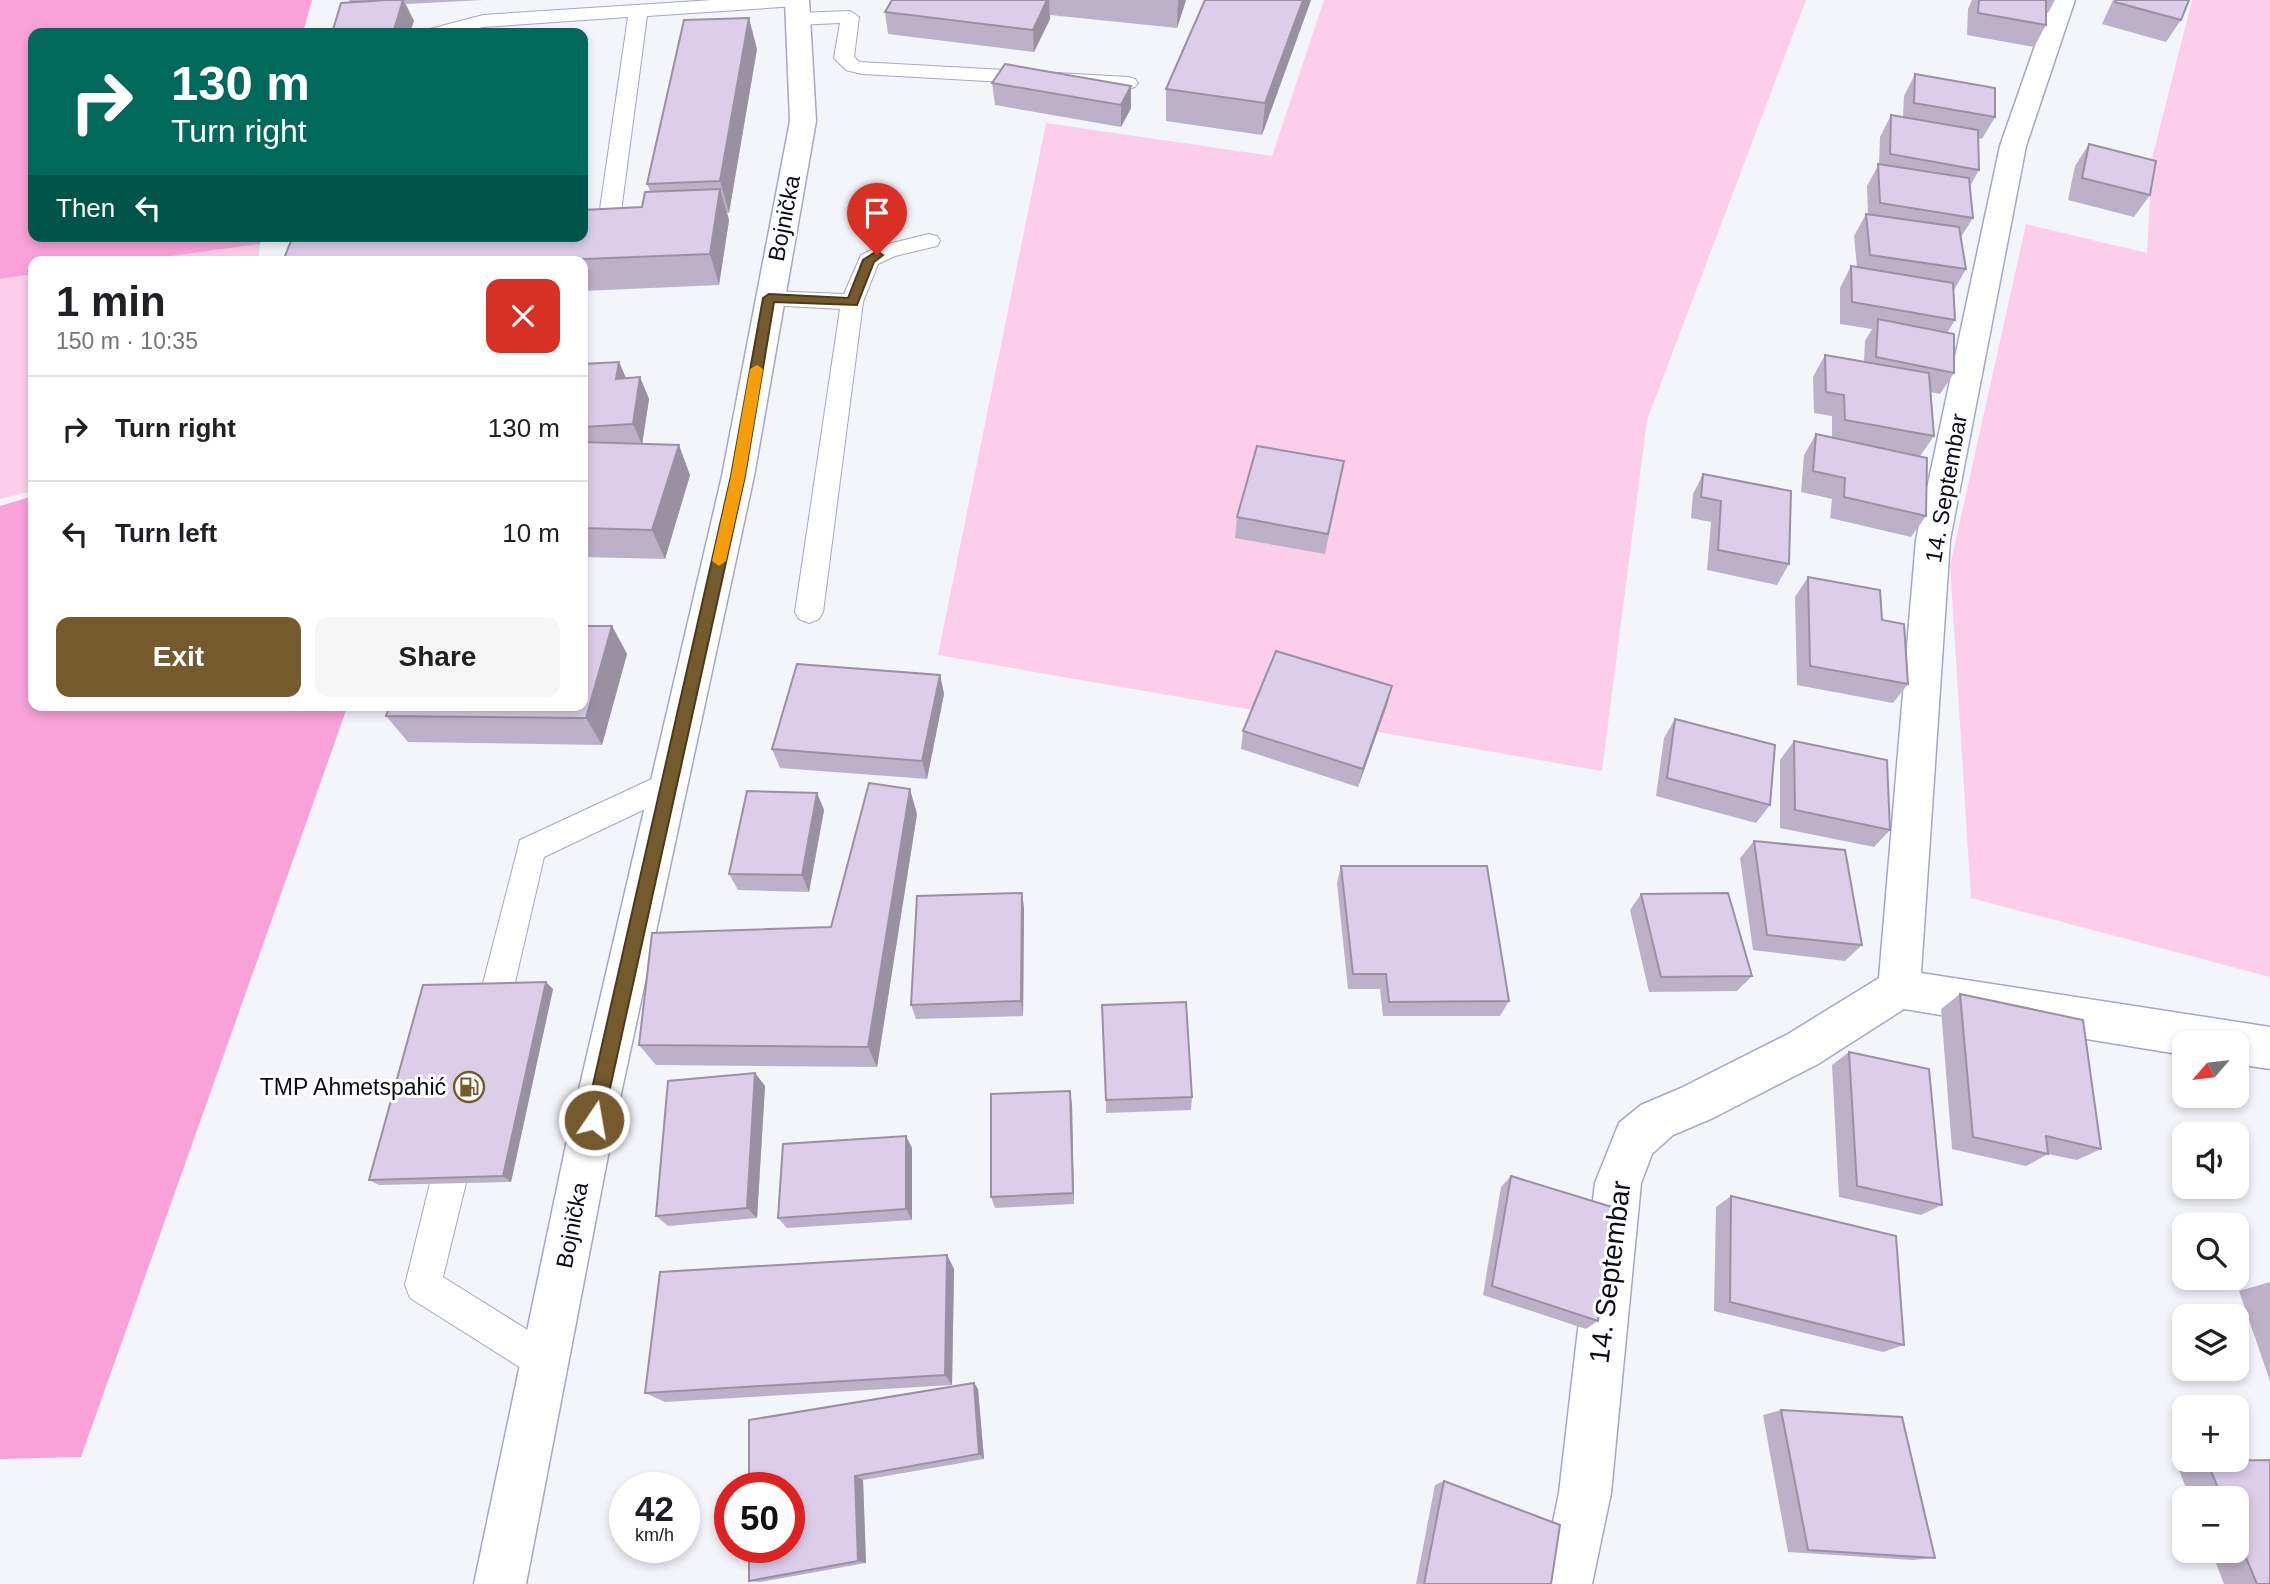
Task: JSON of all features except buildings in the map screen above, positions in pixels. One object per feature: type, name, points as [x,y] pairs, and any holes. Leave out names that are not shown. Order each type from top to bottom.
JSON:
[{"type":"street","name":"14. Septembar","points":[[1566,1584],[1585,1493],[1616,1195],[1635,1139],[1657,1120],[1697,1103],[1803,1049],[1899,989],[1933,540],[2013,146],[2063,0]]},
{"type":"street","name":"Bojnička","points":[[500,1584],[588,1145],[738,476],[803,121],[797,6]]},
{"type":"street","points":[[1899,989],[2172,1033]]},
{"type":"street","points":[[2249,1045],[2270,1048]]},
{"type":"lane","points":[[456,28],[482,21],[638,11],[797,6],[853,9],[844,58],[853,66],[1128,83]]},
{"type":"lane","points":[[588,230],[598,228],[609,219],[638,11]]},
{"type":"lane","points":[[809,612],[852,302],[869,260],[888,251],[929,241]]},
{"type":"lane","points":[[769,298],[852,302]]},
{"type":"lane","points":[[497,991],[531,849],[669,784]]},
{"type":"lane","points":[[448,1182],[423,1285],[545,1362]]},
{"type":"shaded area","points":[[0,0],[312,0],[304,28],[28,28],[28,242],[260,242],[171,256],[28,256],[28,275],[0,279]]},
{"type":"shaded area","points":[[1324,0],[1806,0],[1647,420],[1602,771],[938,655],[1046,123],[1272,156]]},
{"type":"shaded area","points":[[2192,0],[2270,0],[2270,977],[1971,898],[1950,566],[2026,224],[2147,253],[2152,158]]},
{"type":"shaded area","points":[[260,244],[259,256],[171,256]]},
{"type":"shaded area","points":[[28,275],[28,492],[0,499],[0,279]]},
{"type":"shaded area","points":[[28,498],[28,711],[346,711],[81,1457],[0,1459],[0,506]]},
{"type":"slow traffic","points":[[719,561],[738,476],[757,369]]},
{"type":"place","name":"TMP Ahmetspahić","points":[[469,1087]]},
{"type":"route","points":[[594,1120],[738,476],[769,298],[852,302],[869,260],[877,255]]}]
